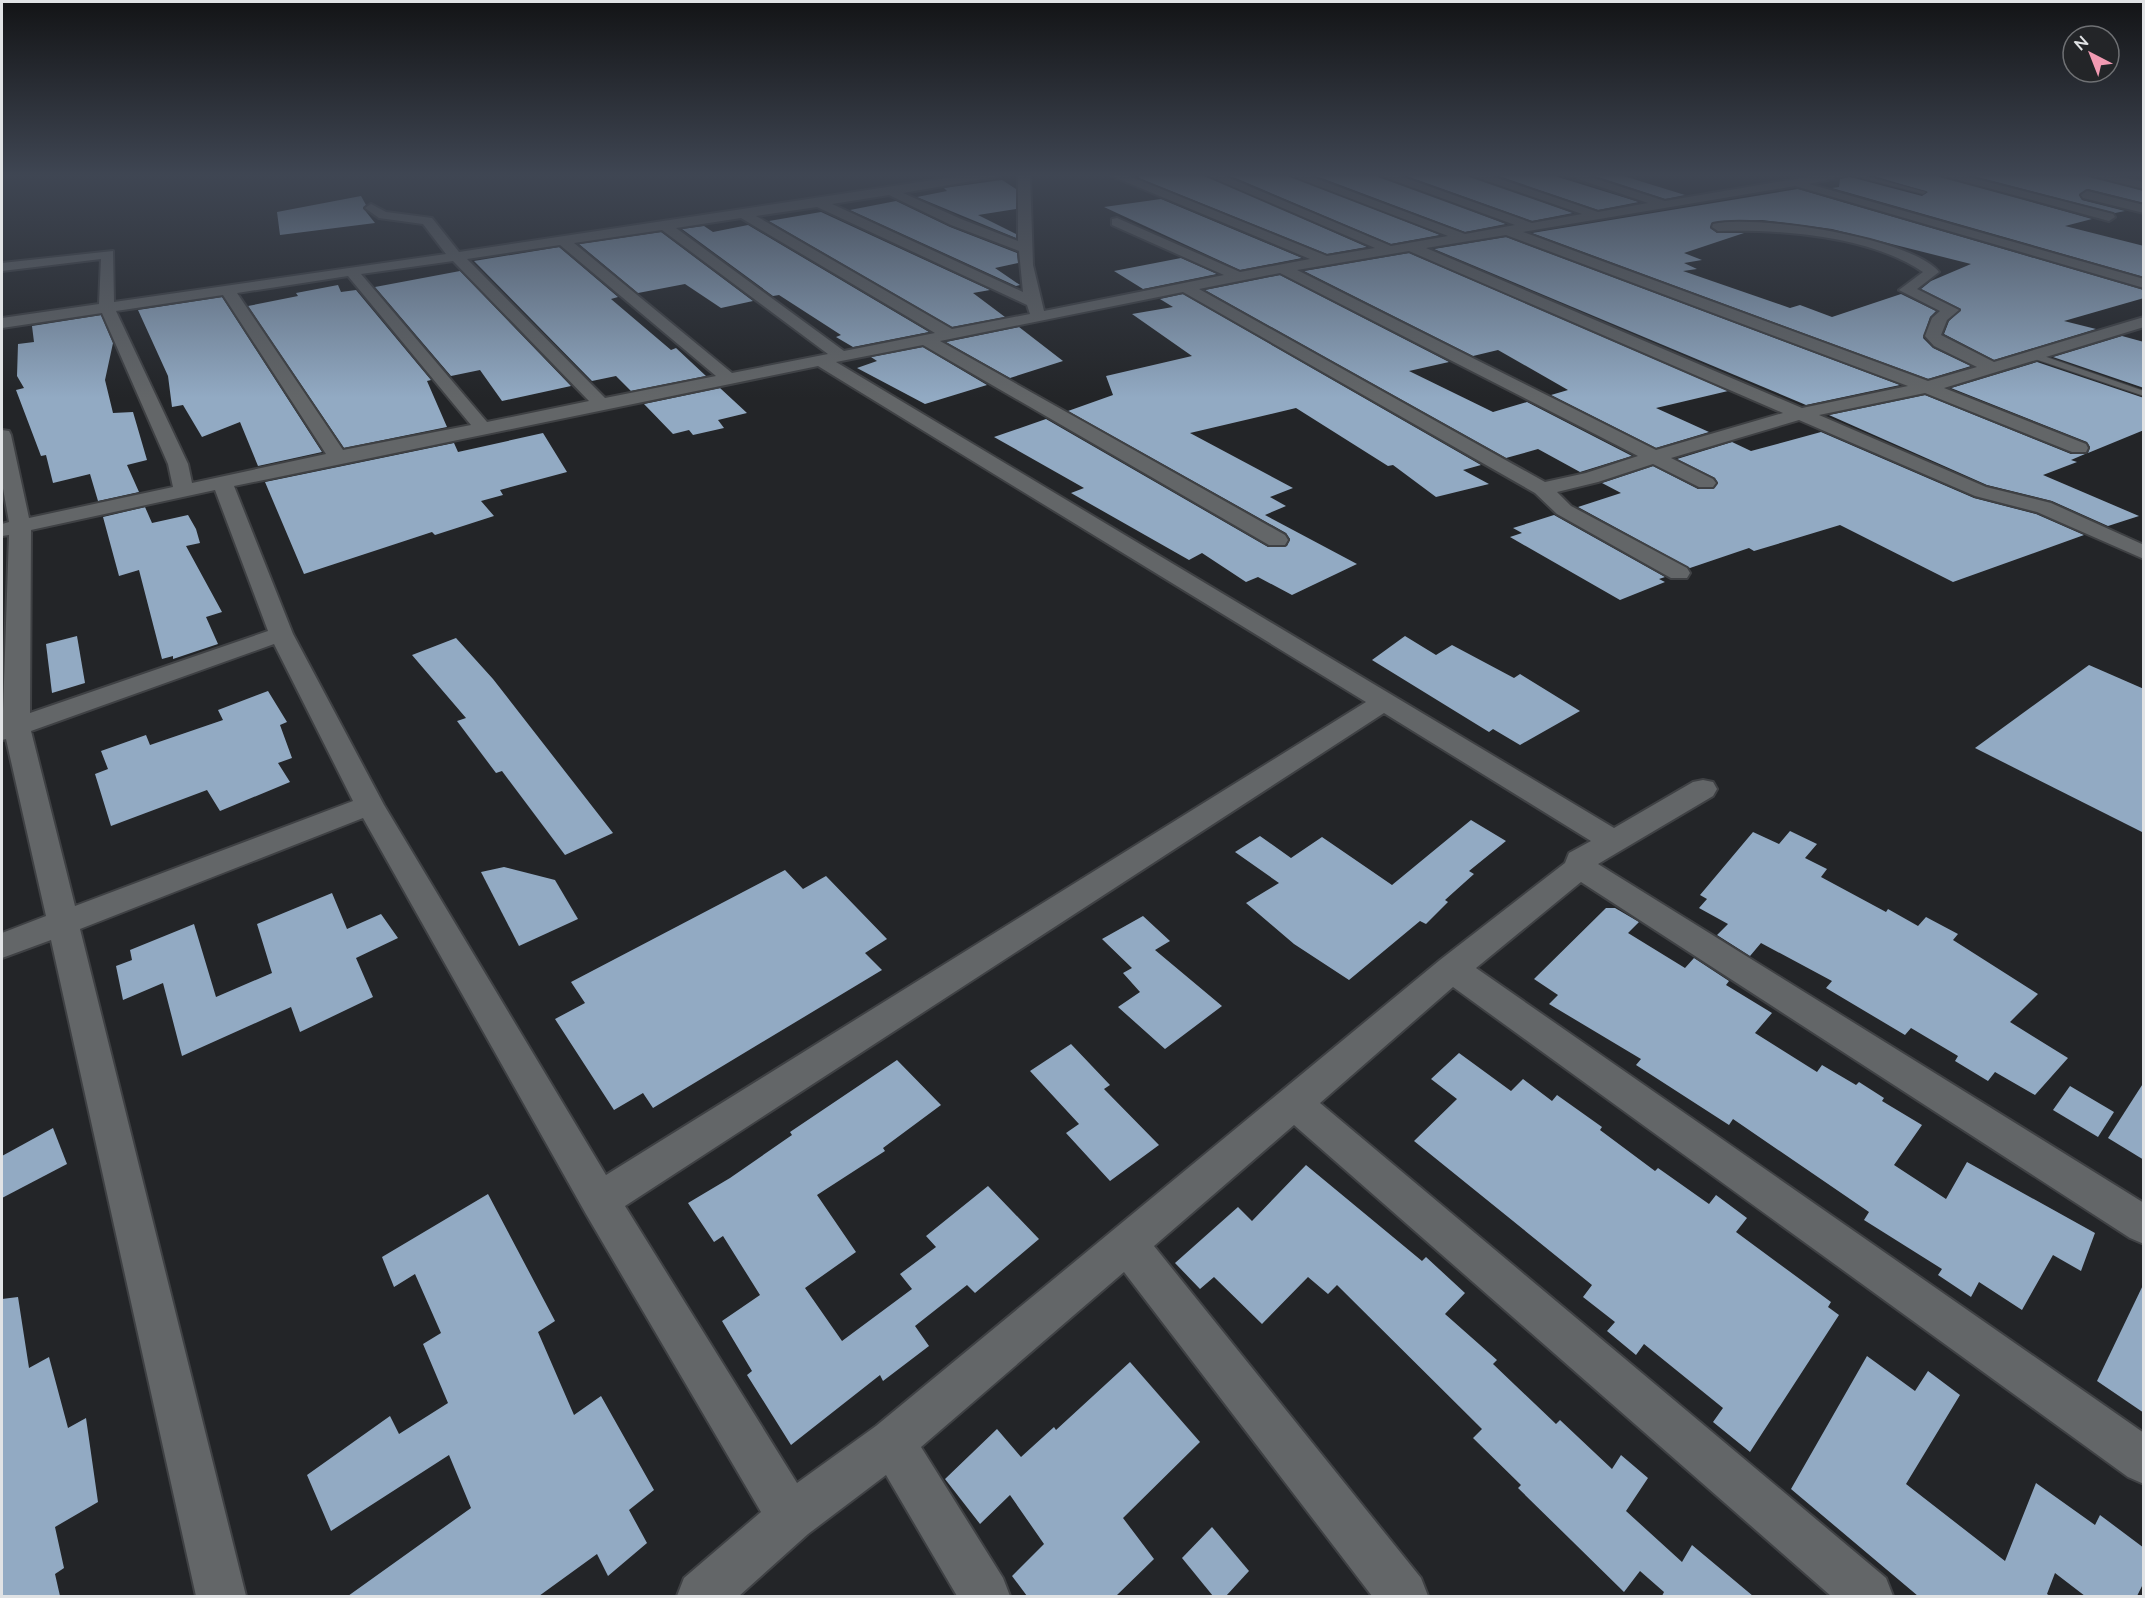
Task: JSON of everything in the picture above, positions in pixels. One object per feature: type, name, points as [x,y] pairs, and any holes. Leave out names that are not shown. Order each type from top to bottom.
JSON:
[{"type":"street","points":[[449,249],[602,405]]},
{"type":"street","points":[[2,323],[500,249]]},
{"type":"street","points":[[572,249],[728,378]]},
{"type":"street","points":[[694,249],[832,359],[1614,842]]},
{"type":"street","points":[[802,249],[951,335]]},
{"type":"street","points":[[917,249],[1032,302]]},
{"type":"street","points":[[1024,249],[1032,302],[1039,318]]},
{"type":"street","points":[[1176,249],[1239,277]]},
{"type":"street","points":[[1296,249],[1327,261]]},
{"type":"street","points":[[11,528],[222,481],[728,378],[1282,268],[1400,249]]},
{"type":"street","points":[[1416,249],[1982,492],[1997,493],[2031,504],[2144,553]]},
{"type":"street","points":[[1555,249],[1927,387],[2079,448]]},
{"type":"street","points":[[1886,249],[1922,262],[1932,272],[1906,290],[1951,310],[1940,318],[1933,336],[1940,343],[1992,367]]},
{"type":"street","points":[[2021,249],[2144,284]]},
{"type":"street","points":[[2,267],[108,254],[106,306],[178,464],[184,489]]},
{"type":"street","points":[[1282,268],[1706,483]]},
{"type":"street","points":[[350,270],[483,428]]},
{"type":"street","points":[[1186,288],[1542,489],[1564,510],[1679,573]]},
{"type":"street","points":[[227,289],[338,457]]},
{"type":"street","points":[[1542,489],[1591,478],[1653,457],[1800,414],[1927,387],[2144,322]]},
{"type":"street","points":[[926,340],[1277,540]]},
{"type":"street","points":[[2,435],[11,528],[9,730],[64,921],[221,1596]]},
{"type":"street","points":[[222,481],[281,634],[370,805],[600,1201],[791,1517]]},
{"type":"street","points":[[9,730],[281,634]]},
{"type":"street","points":[[600,1201],[1384,702]]},
{"type":"street","points":[[1580,867],[1580,861],[1703,789]]},
{"type":"street","points":[[2,946],[370,805]]},
{"type":"street","points":[[702,1596],[791,1517],[892,1442],[1452,969],[1580,867]]},
{"type":"street","points":[[1580,867],[2144,1226]]},
{"type":"street","points":[[1452,969],[2144,1461]]},
{"type":"street","points":[[1294,1103],[1868,1596]]},
{"type":"street","points":[[1127,1243],[1403,1596]]},
{"type":"street","points":[[892,1442],[985,1596]]},
{"type":"lane","points":[[2032,355],[2144,394]]},
{"type":"building","points":[[561,249],[618,297],[611,299],[671,350],[676,348],[706,376],[631,391],[616,376],[592,381],[474,261]]},
{"type":"building","points":[[585,249],[683,249],[753,301],[721,308],[685,284],[638,293]]},
{"type":"building","points":[[709,249],[788,249],[929,332],[853,347],[836,337],[841,335],[779,295],[773,296]]},
{"type":"building","points":[[817,249],[900,249],[990,290],[973,293],[1005,317],[952,327]]},
{"type":"building","points":[[934,249],[1006,249],[1017,253],[1018,263],[995,268],[1020,285],[1016,286]]},
{"type":"building","points":[[1194,249],[1279,249],[1302,258],[1240,270]]},
{"type":"building","points":[[1314,249],[1358,249],[1327,254]]},
{"type":"building","points":[[1434,249],[1537,249],[1900,385],[1806,405]]},
{"type":"building","points":[[1574,249],[1697,249],[1684,253],[1702,260],[1684,263],[1697,269],[1683,271],[1790,308],[1800,305],[1832,317],[1901,294],[1936,311],[1930,317],[1923,338],[1933,348],[1971,366],[1928,379]]},
{"type":"building","points":[[1910,249],[2002,249],[2144,290],[2144,298],[2064,321],[2096,329],[1994,360],[1944,334],[1949,321],[1961,309],[1921,289],[1931,281],[1971,264]]},
{"type":"building","points":[[2044,249],[2144,249],[2144,277]]},
{"type":"building","points":[[1409,253],[1728,391],[1656,408],[1709,432],[1656,448],[1551,395],[1568,390],[1498,350],[1473,356],[1304,271]]},
{"type":"building","points":[[1181,258],[1217,274],[1143,289],[1114,271]]},
{"type":"building","points":[[460,271],[571,386],[502,401],[480,370],[451,376],[375,287]]},
{"type":"building","points":[[1280,275],[1449,362],[1409,371],[1493,412],[1527,402],[1632,456],[1580,472],[1538,449],[1506,458],[1205,290]]},
{"type":"building","points":[[338,285],[341,292],[356,290],[431,380],[427,381],[447,427],[344,448],[248,306]]},
{"type":"building","points":[[1183,294],[1481,465],[1463,470],[1489,484],[1436,497],[1393,465],[1388,466],[1296,408],[1190,433],[1293,488],[1270,497],[1286,506],[1265,515],[1357,564],[1292,595],[1258,577],[1246,582],[1202,553],[1189,560],[1071,493],[1084,488],[994,437],[1046,419],[1268,547],[1287,546],[1290,539],[1286,533],[1068,411],[1113,395],[1106,376],[1192,356],[1132,314],[1173,307],[1160,299]]},
{"type":"building","points":[[222,297],[322,452],[258,466],[240,422],[202,437],[183,405],[172,407],[168,376],[138,310]]},
{"type":"building","points":[[101,315],[113,343],[105,380],[113,413],[133,412],[147,460],[127,465],[139,492],[98,501],[90,474],[53,483],[46,455],[41,456],[16,390],[24,388],[17,376],[18,344],[34,342],[32,326]]},
{"type":"building","points":[[1019,327],[1063,361],[1010,378],[946,342]]},
{"type":"building","points":[[2122,336],[2144,342],[2144,388],[2053,357]]},
{"type":"building","points":[[923,347],[987,385],[925,404],[857,368],[877,361],[871,357]]},
{"type":"building","points":[[2037,362],[2144,398],[2144,430],[2088,453],[2090,447],[2087,442],[1951,388]]},
{"type":"building","points":[[720,388],[747,413],[718,420],[724,428],[693,435],[689,430],[673,434],[644,404]]},
{"type":"building","points":[[1925,395],[2071,454],[2085,454],[2071,460],[2077,462],[2043,475],[2139,516],[2108,526],[2052,501],[1987,485],[1829,415]]},
{"type":"building","points":[[1821,432],[1974,498],[2036,514],[2084,535],[1953,582],[1840,525],[1754,551],[1749,548],[1690,568],[1578,507],[1621,493],[1602,483],[1653,466],[1698,489],[1713,489],[1718,483],[1715,478],[1677,459],[1732,442],[1751,451]]},
{"type":"building","points":[[543,433],[567,472],[500,490],[503,495],[481,501],[494,516],[435,535],[432,532],[304,574],[265,482],[454,443],[458,452]]},
{"type":"building","points":[[145,507],[152,523],[188,515],[196,529],[200,543],[186,546],[222,612],[206,617],[218,644],[173,659],[173,656],[162,659],[139,570],[119,576],[103,517]]},
{"type":"building","points":[[1554,515],[1665,577],[1659,579],[1665,582],[1620,600],[1510,537],[1522,533],[1513,528]]},
{"type":"building","points":[[77,636],[85,683],[52,693],[46,644]]},
{"type":"building","points":[[1405,636],[1436,655],[1452,645],[1514,678],[1520,674],[1580,711],[1520,745],[1493,729],[1489,732],[1372,660]]},
{"type":"building","points":[[456,638],[493,679],[613,833],[565,855],[502,771],[496,773],[457,721],[466,718],[412,655]]},
{"type":"building","points":[[2089,665],[2144,689],[2144,833],[1975,748]]},
{"type":"building","points":[[268,691],[287,722],[280,725],[292,758],[278,763],[290,782],[220,811],[207,790],[111,826],[95,774],[108,769],[101,751],[146,735],[150,745],[223,720],[218,710]]},
{"type":"building","points":[[1471,820],[1506,841],[1469,871],[1474,874],[1445,900],[1448,902],[1426,924],[1420,921],[1349,980],[1294,944],[1246,903],[1279,883],[1235,852],[1260,836],[1291,858],[1322,837],[1392,885]]},
{"type":"building","points":[[1790,831],[1817,844],[1805,858],[1827,869],[1821,877],[1886,912],[1888,909],[1918,926],[1926,917],[1958,934],[1953,940],[2038,994],[2010,1022],[2068,1058],[2035,1095],[1995,1072],[1988,1081],[1955,1061],[1958,1056],[1911,1028],[1905,1035],[1826,988],[1832,981],[1761,943],[1750,956],[1717,935],[1728,924],[1699,908],[1707,899],[1700,895],[1753,832],[1779,844]]},
{"type":"building","points":[[504,867],[555,880],[578,919],[519,946],[481,872]]},
{"type":"building","points":[[785,870],[803,889],[826,876],[887,939],[865,953],[882,970],[653,1108],[643,1093],[614,1110],[555,1019],[585,1003],[571,982]]},
{"type":"building","points":[[332,893],[347,929],[381,914],[398,938],[356,958],[373,997],[300,1032],[291,1007],[182,1056],[163,983],[123,1000],[116,966],[132,960],[130,950],[194,924],[216,997],[272,973],[257,924]]},
{"type":"building","points":[[1606,908],[1615,908],[1639,922],[1628,933],[1685,968],[1694,958],[1729,981],[1726,985],[1772,1013],[1755,1033],[1817,1072],[1822,1065],[1856,1085],[1859,1082],[1884,1098],[1882,1101],[1922,1125],[1894,1165],[1946,1199],[1967,1162],[2095,1233],[2081,1271],[2053,1255],[2022,1310],[1979,1282],[1971,1297],[1938,1275],[1942,1269],[1864,1220],[1869,1212],[1733,1119],[1729,1125],[1636,1065],[1641,1059],[1549,1004],[1558,995],[1534,979]]},
{"type":"building","points":[[1143,916],[1170,941],[1155,950],[1222,1006],[1165,1049],[1118,1007],[1140,992],[1123,973],[1132,968],[1102,939]]},
{"type":"building","points":[[1071,1044],[1110,1085],[1104,1089],[1159,1145],[1110,1181],[1066,1133],[1079,1124],[1030,1071]]},
{"type":"building","points":[[1459,1053],[1511,1091],[1523,1079],[1552,1101],[1557,1095],[1602,1127],[1600,1130],[1655,1171],[1658,1168],[1709,1204],[1716,1195],[1747,1218],[1736,1232],[1831,1302],[1828,1307],[1839,1315],[1750,1452],[1713,1422],[1723,1408],[1644,1344],[1636,1355],[1607,1331],[1615,1322],[1583,1297],[1592,1285],[1414,1141],[1457,1099],[1431,1079]]},
{"type":"building","points":[[897,1060],[941,1105],[883,1148],[885,1151],[817,1195],[856,1252],[805,1288],[842,1341],[912,1289],[900,1274],[936,1247],[926,1236],[988,1186],[1039,1239],[975,1293],[967,1285],[915,1326],[929,1346],[883,1381],[880,1375],[791,1445],[747,1375],[752,1371],[722,1321],[760,1295],[723,1236],[714,1242],[688,1203],[730,1178],[792,1135],[790,1132]]},
{"type":"building","points":[[2144,1082],[2144,1160],[2108,1138]]},
{"type":"building","points":[[2070,1086],[2114,1112],[2098,1137],[2053,1110]]},
{"type":"building","points":[[53,1128],[67,1164],[2,1198],[2,1156]]},
{"type":"building","points":[[1306,1165],[1422,1261],[1426,1257],[1465,1293],[1445,1314],[1497,1360],[1493,1364],[1556,1424],[1560,1420],[1612,1469],[1621,1455],[1648,1478],[1626,1511],[1682,1562],[1692,1545],[1753,1596],[1662,1596],[1664,1592],[1640,1571],[1624,1592],[1518,1488],[1521,1485],[1473,1438],[1482,1429],[1337,1285],[1328,1294],[1308,1277],[1262,1324],[1214,1277],[1200,1289],[1175,1263],[1238,1207],[1252,1221]]},
{"type":"building","points":[[488,1194],[555,1321],[538,1332],[574,1415],[601,1396],[654,1490],[629,1510],[647,1543],[608,1576],[597,1554],[539,1596],[348,1596],[471,1508],[449,1455],[331,1531],[307,1475],[390,1416],[399,1434],[448,1403],[423,1344],[441,1333],[415,1274],[394,1287],[382,1257]]},
{"type":"building","points":[[2144,1283],[2144,1413],[2097,1381]]},
{"type":"building","points":[[18,1297],[29,1368],[49,1357],[68,1428],[86,1418],[98,1502],[55,1527],[64,1568],[55,1574],[60,1596],[2,1596],[2,1299]]},
{"type":"building","points":[[1867,1356],[1915,1391],[1928,1371],[1960,1395],[1906,1484],[2005,1561],[2036,1483],[2095,1525],[2100,1515],[2144,1548],[2144,1582],[2137,1596],[2085,1596],[2055,1573],[2047,1594],[2050,1596],[1918,1596],[1791,1489]]},
{"type":"building","points":[[1130,1362],[1200,1442],[1123,1518],[1154,1559],[1116,1596],[1027,1596],[1012,1576],[1044,1544],[1010,1495],[980,1524],[945,1479],[997,1429],[1021,1457],[1054,1427],[1056,1430]]},
{"type":"building","points":[[1212,1527],[1249,1571],[1226,1596],[1213,1596],[1182,1558]]}]
